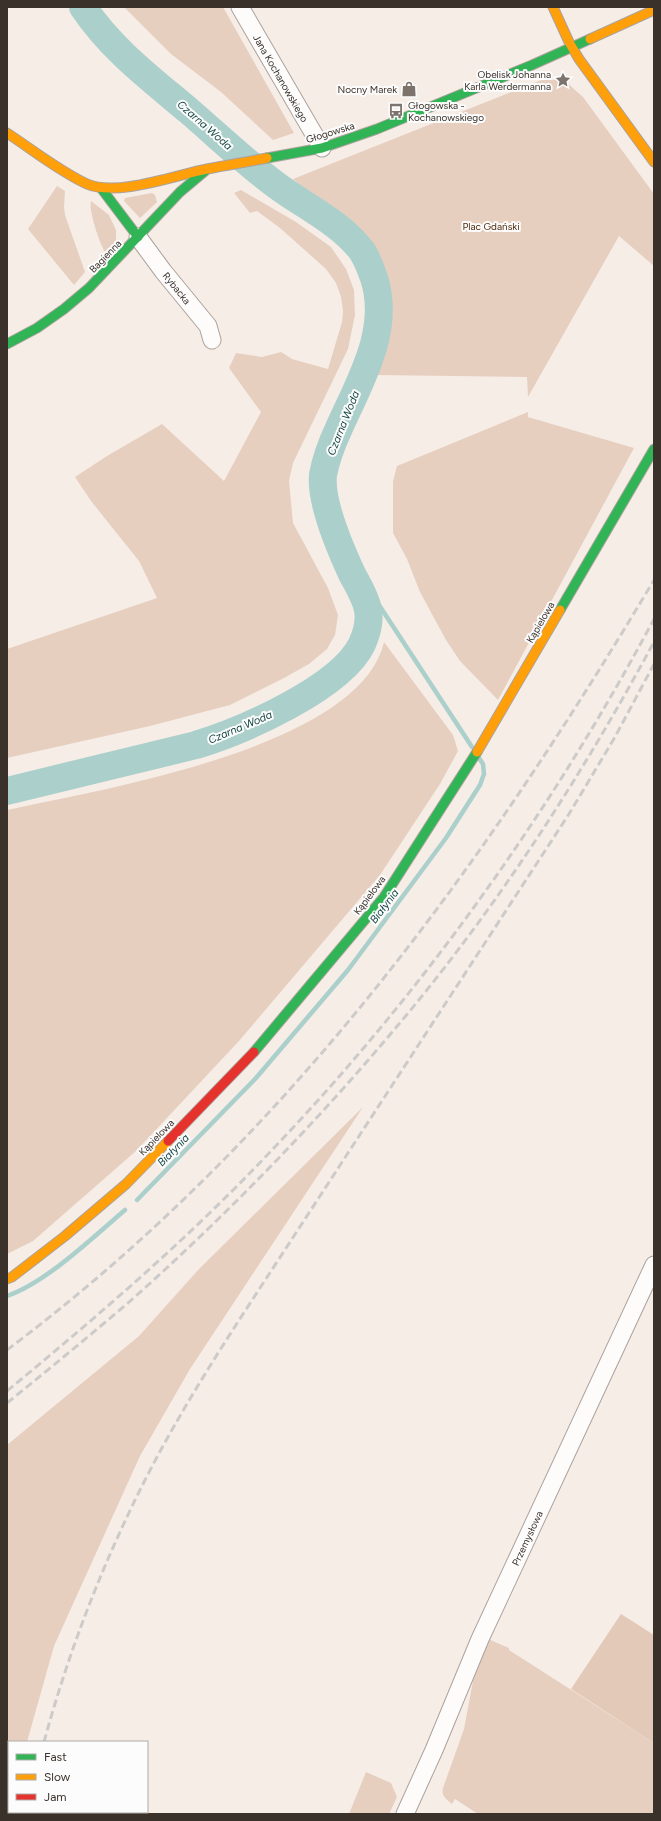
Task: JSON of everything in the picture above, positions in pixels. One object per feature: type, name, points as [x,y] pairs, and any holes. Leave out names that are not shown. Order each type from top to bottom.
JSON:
[{"type":"street","name":"Jana Kochanowskiego","points":[[240,7],[322,148]]},
{"type":"street","points":[[554,7],[572,48],[589,74],[654,162]]},
{"type":"street","name":"Głogowska","points":[[7,133],[73,176],[88,184],[101,188],[132,186],[209,168],[301,153],[322,148],[377,129],[572,48],[654,10]]},
{"type":"street","name":"Bagienna","points":[[7,344],[36,330],[64,310],[87,290],[183,189],[209,168]]},
{"type":"street","points":[[101,188],[138,237]]},
{"type":"street","name":"Rybacka","points":[[138,237],[163,271],[208,326],[212,340]]},
{"type":"street","name":"Kąpielowa","points":[[7,1278],[12,1277],[65,1236],[126,1184],[257,1049],[384,897],[469,765],[654,449]]},
{"type":"street","name":"Przemysłowa","points":[[405,1814],[434,1750],[480,1639],[654,1265]]},
{"type":"green space","points":[[124,7],[223,7],[294,133],[273,140],[221,92],[171,54]]},
{"type":"green space","name":"Plac Gdański","points":[[544,79],[565,81],[583,97],[654,194],[654,266],[619,236],[528,397],[527,377],[376,375],[384,354],[392,317],[390,289],[383,269],[373,246],[293,179]]},
{"type":"green space","points":[[57,186],[65,191],[65,215],[85,272],[74,285],[28,229]]},
{"type":"green space","points":[[241,190],[296,222],[331,247],[346,269],[354,290],[355,315],[348,349],[293,463],[289,481],[293,523],[328,588],[338,615],[335,635],[327,649],[309,664],[230,705],[150,726],[7,758],[7,649],[157,598],[139,561],[91,501],[75,477],[107,456],[162,424],[224,481],[261,412],[229,368],[236,353],[262,357],[281,352],[292,359],[328,369],[342,322],[343,311],[341,297],[336,283],[326,269],[280,228],[257,211],[250,213],[234,193]]},
{"type":"green space","points":[[152,193],[155,195],[157,202],[140,218],[124,201],[125,198]]},
{"type":"green space","points":[[91,201],[109,215],[116,230],[116,245],[107,255],[104,251],[96,229],[91,212]]},
{"type":"green space","points":[[528,412],[528,417],[634,448],[498,700],[460,661],[446,640],[420,592],[407,559],[393,533],[393,481],[397,466]]},
{"type":"green space","points":[[384,642],[453,735],[458,751],[440,784],[380,875],[239,1041],[136,1151],[33,1241],[7,1254],[7,810],[160,776],[221,758],[278,736],[328,710],[365,679]]},
{"type":"green space","points":[[363,1107],[190,1369],[140,1456],[54,1646],[27,1741],[8,1741],[8,1813],[10,1813],[7,1814],[7,1445],[139,1336],[199,1269]]},
{"type":"green space","points":[[488,1639],[509,1648],[509,1650],[654,1743],[654,1814],[478,1814],[455,1799],[452,1804],[446,1799],[443,1795],[443,1788],[464,1729],[475,1670]]},
{"type":"green space","points":[[366,1772],[391,1783],[397,1797],[389,1814],[349,1814]]},
{"type":"shaded area","points":[[621,1614],[654,1635],[654,1743],[571,1689]]},
{"type":"waterway","name":"Czarna Woda","points":[[7,791],[196,745],[238,730],[288,706],[312,692],[334,676],[351,660],[362,644],[367,632],[369,614],[366,601],[352,574],[332,525],[323,486],[323,475],[336,434],[364,374],[376,336],[379,317],[378,297],[374,278],[367,261],[362,251],[343,231],[287,193],[242,158],[132,63],[106,36],[83,7]]},
{"type":"waterway","name":"Białynia","points":[[363,596],[379,605],[472,747]]},
{"type":"waterway","name":"Białynia","points":[[137,1200],[256,1078],[348,970],[446,838],[480,785],[484,774],[483,764],[479,758]]},
{"type":"waterway","name":"Białynia","points":[[7,1296],[38,1281],[84,1246],[125,1210]]},
{"type":"railway","points":[[7,1350],[107,1270],[200,1184],[287,1093],[368,997],[445,898],[518,795],[587,689],[654,580]]},
{"type":"railway","points":[[7,1391],[76,1334],[208,1215],[327,1091],[380,1028],[431,964],[480,898],[527,830],[572,761],[614,691],[654,619]]},
{"type":"railway","points":[[7,1403],[128,1303],[200,1237],[269,1168],[368,1061],[435,979],[504,887],[567,791],[654,642]]},
{"type":"railway","points":[[44,1741],[63,1678],[97,1585],[138,1494],[175,1424],[245,1311],[569,814],[615,737],[654,664]]},
{"type":"traffic: fast","points":[[267,158],[322,148],[377,129],[532,65],[590,39]]},
{"type":"traffic: fast","points":[[7,344],[37,328],[64,309],[89,288],[180,192],[205,171]]},
{"type":"traffic: fast","points":[[101,188],[138,237]]},
{"type":"traffic: fast","points":[[560,610],[654,449]]},
{"type":"traffic: fast","points":[[254,1052],[384,897],[477,752]]},
{"type":"traffic: slow","points":[[553,7],[569,42],[579,59],[654,162]]},
{"type":"traffic: slow","points":[[590,39],[654,10]]},
{"type":"traffic: slow","points":[[7,133],[66,173],[87,184],[99,187],[130,187],[207,169],[267,158]]},
{"type":"traffic: slow","points":[[477,752],[560,610]]},
{"type":"traffic: slow","points":[[7,1279],[12,1277],[65,1236],[126,1184],[168,1141]]},
{"type":"traffic: jam","points":[[168,1141],[254,1052]]},
{"type":"place","name":"Obelisk Johanna Karla Werdermanna","points":[[563,80]]},
{"type":"place","name":"Nocny Marek","points":[[409,89]]},
{"type":"place","name":"Głogowska - Kochanowskiego","points":[[396,111]]}]
